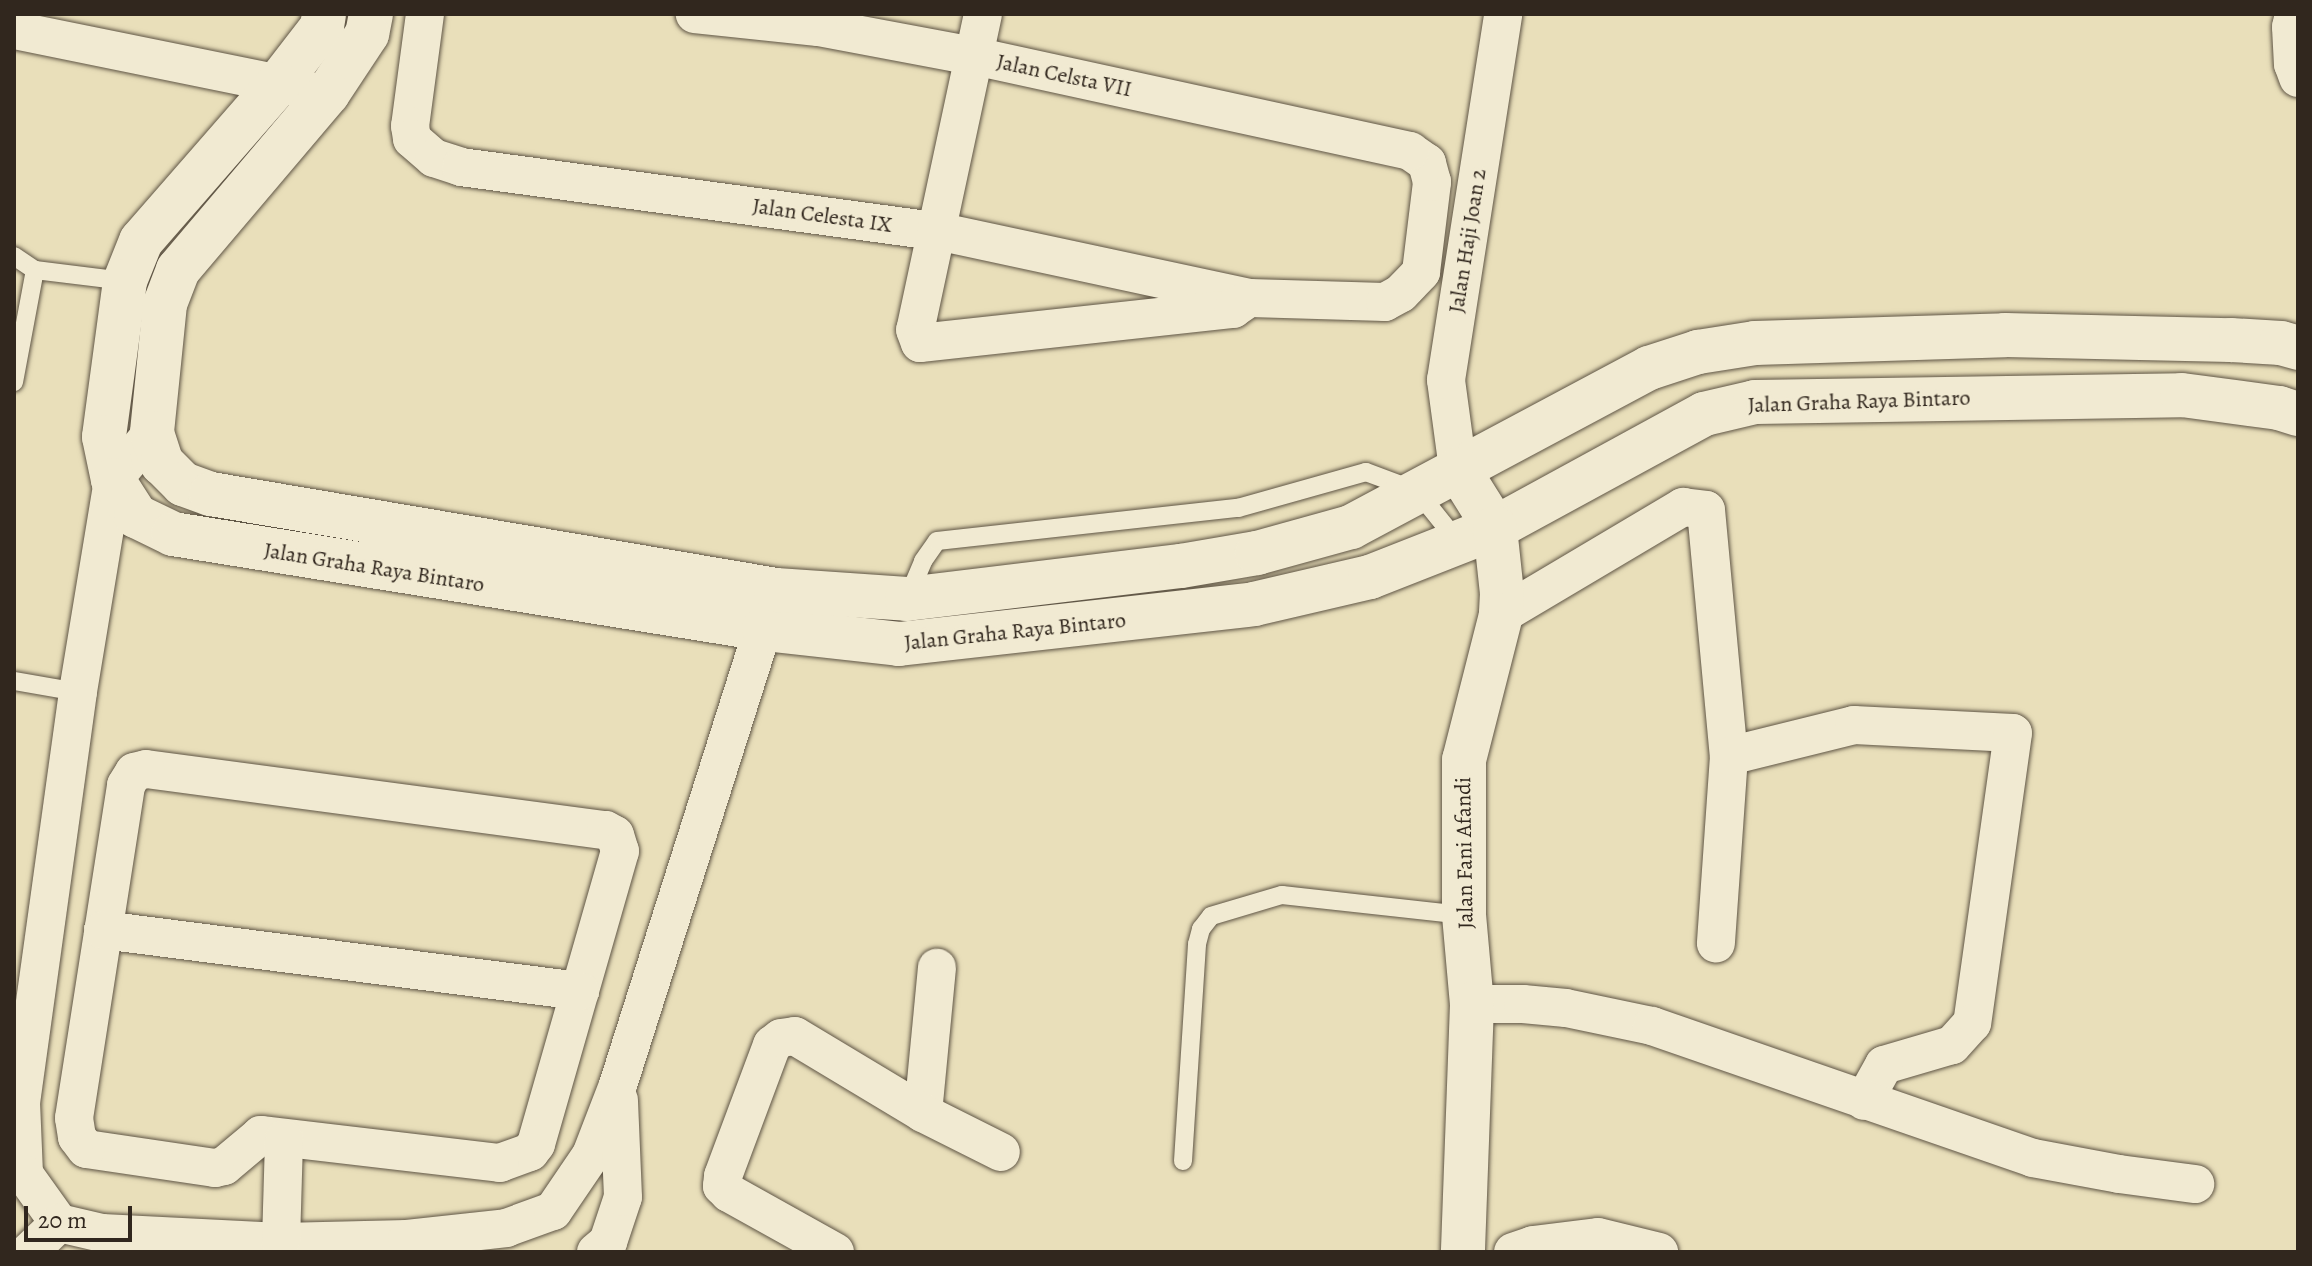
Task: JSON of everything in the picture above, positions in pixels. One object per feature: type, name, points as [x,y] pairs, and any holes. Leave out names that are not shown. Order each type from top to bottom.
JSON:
[{"type":"main road","name":"Jalan Graha Raya Bintaro","points":[[324,14],[322,27],[278,84],[141,241],[125,281],[104,437],[113,480],[136,516],[173,534],[770,610],[907,599],[1181,566],[1257,553],[1351,527],[1649,368],[1698,352],[1755,343],[2005,335],[2256,341],[2298,348]]},
{"type":"main road","name":"Jalan Graha Raya Bintaro","points":[[371,14],[367,34],[328,93],[178,270],[165,304],[152,433],[162,463],[183,484],[211,494],[770,610],[899,644],[1135,620],[1254,604],[1355,581],[1477,536],[1704,414],[1755,402],[2182,395],[2279,408],[2298,414]]},
{"type":"main road","name":"Jalan Fani Afandi","points":[[1458,469],[1501,615],[1464,760],[1464,915],[1472,1004],[1463,1252]]},
{"type":"street","name":"Jalan Celesta IX","points":[[425,14],[410,126],[412,139],[423,150],[461,167],[937,231],[1250,298],[1374,303],[1385,302],[1401,293]]},
{"type":"street","name":"Jalan Celsta VII","points":[[695,14],[818,21],[1410,151],[1427,163],[1432,182],[1421,272],[1401,293]]},
{"type":"street","points":[[937,231],[983,14]]},
{"type":"street","name":"Jalan Haji Joan 2","points":[[1458,469],[1446,380],[1503,14]]},
{"type":"street","points":[[2294,14],[2291,27],[2293,64],[2298,78]]},
{"type":"street","points":[[14,30],[328,93]]},
{"type":"street","name":"Jalan Celesta IX","points":[[937,231],[915,330],[917,339],[924,344],[1233,309],[1250,298]]},
{"type":"street","points":[[152,433],[113,480],[22,1039],[18,1101],[24,1174],[59,1223],[102,1233],[421,1246],[506,1228],[553,1211],[591,1155],[618,1085],[770,610]]},
{"type":"street","points":[[1501,615],[1683,507],[1706,510],[1729,756],[1716,944]]},
{"type":"street","points":[[1729,756],[1854,725],[2013,733],[1972,1023],[1952,1045],[1884,1065],[1864,1101]]},
{"type":"street","points":[[146,769],[606,830],[615,835],[620,851],[536,1144],[520,1158],[500,1163],[257,1136],[224,1166],[215,1168],[86,1149],[77,1137],[74,1118],[103,930],[126,785],[134,772],[146,769]]},
{"type":"street","points":[[103,930],[580,991]]},
{"type":"street","points":[[923,1113],[937,968]]},
{"type":"street","points":[[1472,1004],[1566,1008],[1652,1026],[2033,1158],[2195,1184]]},
{"type":"street","points":[[806,1247],[722,1186],[772,1045],[781,1038],[795,1036],[923,1113],[1001,1152]]},
{"type":"street","points":[[606,1249],[623,1197],[618,1085]]},
{"type":"street","points":[[281,1242],[284,1139]]},
{"type":"street","points":[[29,1252],[59,1223]]},
{"type":"street","points":[[1513,1252],[1533,1245],[1598,1237],[1659,1252]]},
{"type":"lane","points":[[14,256],[35,270],[125,281]]},
{"type":"lane","points":[[14,382],[35,270]]},
{"type":"lane","points":[[1417,491],[1477,536]]},
{"type":"lane","points":[[14,681],[78,692]]},
{"type":"lane","points":[[1183,1161],[1197,944],[1201,929],[1211,916],[1282,895],[1464,915]]}]
